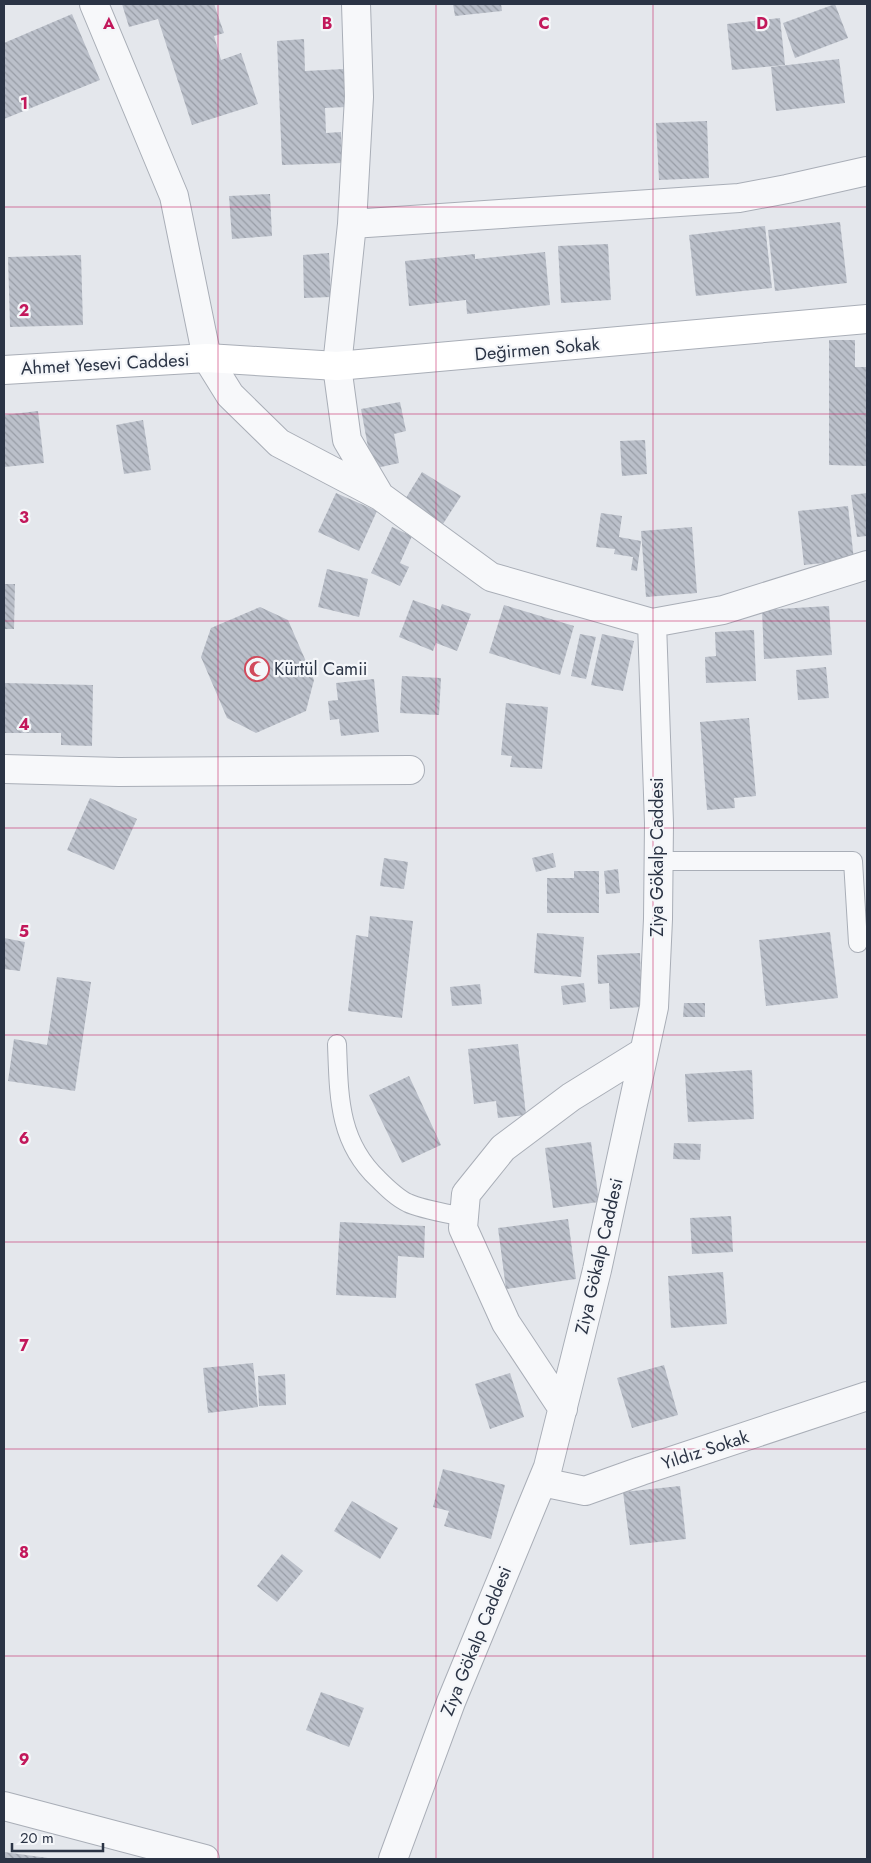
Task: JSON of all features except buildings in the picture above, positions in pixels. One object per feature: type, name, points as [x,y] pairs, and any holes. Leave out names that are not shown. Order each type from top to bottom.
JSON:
[{"type":"street","points":[[94,4],[174,196],[207,358],[230,395],[279,443],[380,496],[491,577],[652,623],[723,610],[867,566]]},
{"type":"street","points":[[356,4],[359,97],[352,224],[337,366],[347,440],[380,496]]},
{"type":"street","points":[[352,224],[739,198],[867,171]]},
{"type":"street","name":"Değirmen Sokak","points":[[207,358],[337,366],[867,320]]},
{"type":"street","name":"Ahmet Yesevi Caddesi","points":[[4,370],[207,358]]},
{"type":"street","name":"Ziya Gökalp Caddesi","points":[[393,1859],[451,1702],[548,1466],[597,1270],[642,1053],[654,1007],[659,823],[652,623]]},
{"type":"street","points":[[4,769],[119,772],[410,770]]},
{"type":"street","points":[[562,1409],[506,1323],[463,1228],[466,1194],[503,1148],[571,1097],[642,1053]]},
{"type":"street","name":"Yıldız Sokak","points":[[542,1482],[585,1491],[867,1396]]},
{"type":"street","points":[[4,1806],[205,1859]]},
{"type":"lane","points":[[658,861],[853,861],[858,943]]},
{"type":"lane","points":[[338,1044],[340,1099],[343,1120],[350,1140],[360,1158],[388,1189],[409,1204],[464,1217]]},
{"type":"place","name":"Kürtül Camii","points":[[257,669]]}]
